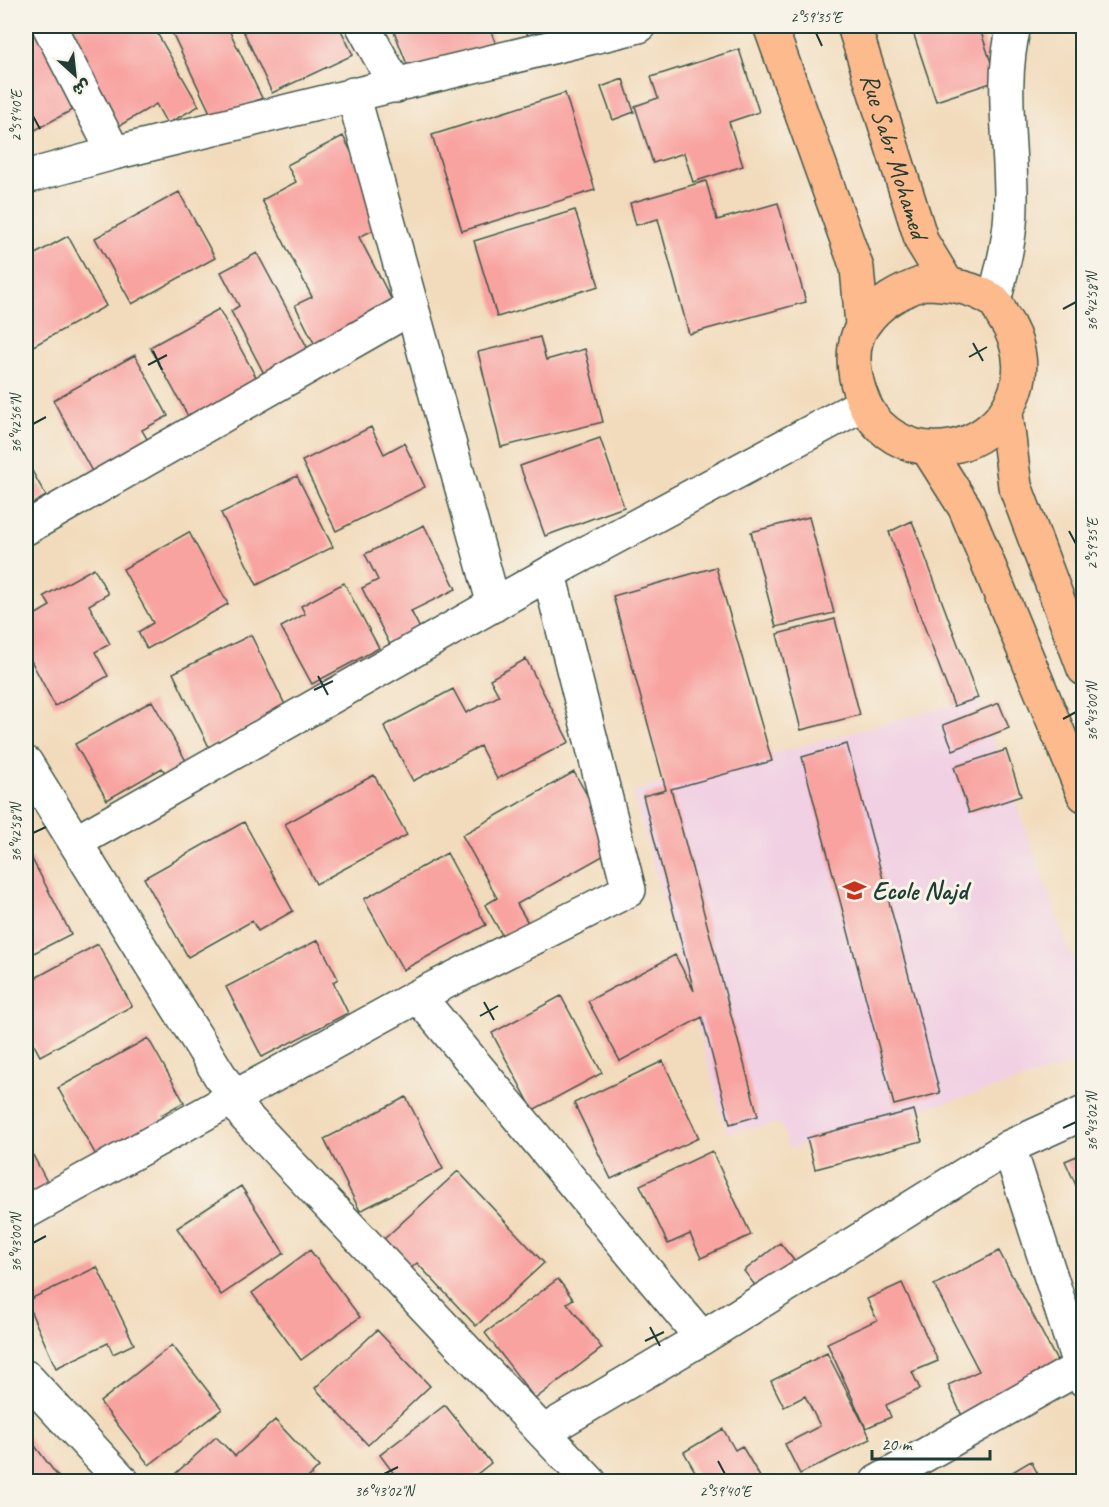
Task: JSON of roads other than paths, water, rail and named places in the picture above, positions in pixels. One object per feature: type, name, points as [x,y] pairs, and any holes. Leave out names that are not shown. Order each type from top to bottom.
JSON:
[{"type":"main road","points":[[770,26],[857,268],[862,325],[855,352],[855,379],[863,404],[879,425],[901,441],[927,448],[950,448],[971,442],[990,430],[1006,414],[1018,388],[1021,360],[1014,332],[994,301],[947,283],[923,284],[899,292],[879,307],[862,325]]},
{"type":"main road","name":"Rue Sabr Mohamed","points":[[855,26],[922,242],[947,283]]},
{"type":"main road","points":[[1006,414],[1015,486],[1083,669]]},
{"type":"main road","points":[[927,448],[965,508],[1083,795]]},
{"type":"street","points":[[48,26],[114,153]]},
{"type":"street","points":[[363,26],[396,86]]},
{"type":"street","points":[[26,177],[353,94],[396,86],[639,26]]},
{"type":"street","points":[[994,301],[1005,255],[1011,207],[1005,91],[1014,26]]},
{"type":"street","points":[[353,94],[494,605]]},
{"type":"street","points":[[26,528],[411,308]]},
{"type":"street","points":[[76,842],[549,574],[863,404]]},
{"type":"street","points":[[26,1212],[417,996],[629,890],[549,574]]},
{"type":"street","points":[[26,763],[231,1098],[590,1482]]},
{"type":"street","points":[[417,996],[702,1338]]},
{"type":"street","points":[[543,1432],[702,1338],[1009,1147],[1083,1113]]},
{"type":"street","points":[[877,1482],[1082,1370],[1009,1147]]},
{"type":"street","points":[[26,1377],[123,1482]]},
{"type":"place","name":"Ecole Najd","points":[[854,890]]}]
